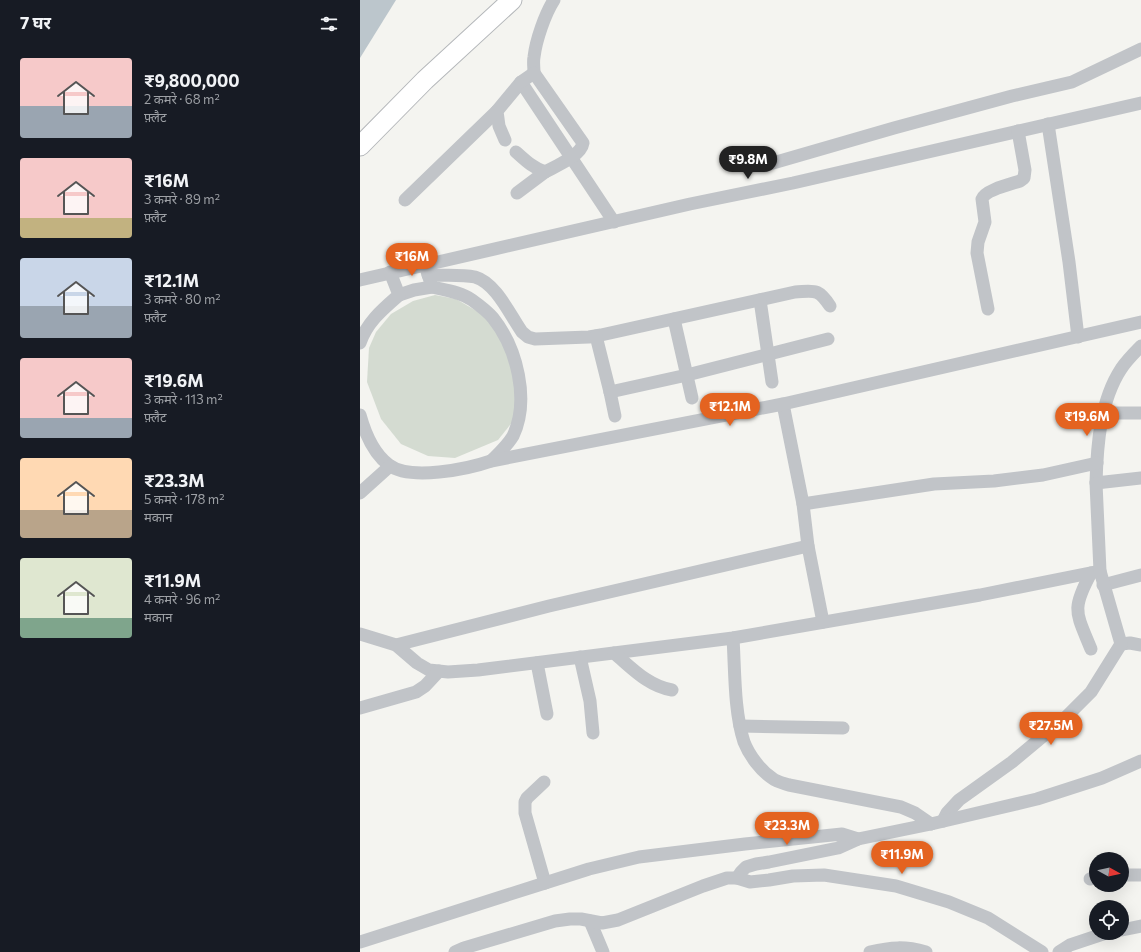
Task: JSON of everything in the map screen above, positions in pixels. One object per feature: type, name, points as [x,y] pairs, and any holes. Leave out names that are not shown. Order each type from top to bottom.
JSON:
[{"type":"highway","points":[[360,133],[445,48],[499,0]]},
{"type":"highway","points":[[360,146],[425,80],[512,0]]},
{"type":"street","points":[[517,193],[545,172],[571,158],[582,146],[582,140],[534,73],[534,57],[538,37],[550,6],[554,0]]},
{"type":"street","points":[[766,165],[894,128],[1012,96],[1072,82],[1141,49]]},
{"type":"street","points":[[405,200],[496,111],[521,82],[534,73]]},
{"type":"street","points":[[521,82],[614,222]]},
{"type":"street","points":[[360,343],[364,332],[377,314],[399,295],[414,290],[428,276],[614,222],[690,204],[793,183],[1141,103]]},
{"type":"street","points":[[496,111],[499,126],[505,140]]},
{"type":"street","points":[[1048,124],[1069,262],[1078,337]]},
{"type":"street","points":[[988,309],[977,253],[978,242],[986,222],[982,199],[983,195],[988,192],[1020,181],[1024,178],[1025,170],[1018,131]]},
{"type":"street","points":[[516,152],[530,165],[545,172]]},
{"type":"street","points":[[390,272],[399,295]]},
{"type":"street","points":[[360,280],[390,272],[428,276],[474,277],[483,281],[492,288],[522,332],[528,337],[535,339],[596,336],[795,292],[819,292],[830,306]]},
{"type":"street","points":[[428,276],[472,299],[492,318],[506,339],[518,371],[521,402],[517,425],[506,447],[491,461]]},
{"type":"street","points":[[760,300],[772,382]]},
{"type":"street","points":[[674,319],[692,398]]},
{"type":"street","points":[[360,415],[369,439],[377,452],[390,466],[418,473],[463,468],[491,461],[783,404],[1141,322]]},
{"type":"street","points":[[596,336],[615,416]]},
{"type":"street","points":[[610,392],[687,375],[828,339]]},
{"type":"street","points":[[1091,649],[1077,613],[1077,605],[1082,590],[1095,572],[1096,483],[1099,435],[1103,413],[1113,383],[1121,368],[1141,346]]},
{"type":"street","points":[[783,404],[803,504],[808,546],[823,622]]},
{"type":"street","points":[[1103,413],[1141,413]]},
{"type":"street","points":[[803,504],[934,484],[994,481],[1043,475],[1097,463]]},
{"type":"street","points":[[360,493],[390,466]]},
{"type":"street","points":[[1096,483],[1141,478]]},
{"type":"street","points":[[396,645],[549,606],[808,546]]},
{"type":"street","points":[[937,822],[959,800],[1012,762],[1066,717],[1091,692],[1121,644],[1104,585],[1095,572]]},
{"type":"street","points":[[360,634],[396,645],[417,663],[430,670],[448,672],[478,670],[733,638],[980,595],[1095,572]]},
{"type":"street","points":[[1104,585],[1141,575]]},
{"type":"street","points":[[733,638],[740,726],[745,743],[751,755],[771,778],[808,790],[900,807],[937,822]]},
{"type":"street","points":[[1121,644],[1130,643],[1141,645]]},
{"type":"street","points":[[614,653],[656,686],[672,690]]},
{"type":"street","points":[[580,657],[588,689],[593,733]]},
{"type":"street","points":[[537,663],[547,714]]},
{"type":"street","points":[[360,708],[416,692],[425,686],[439,671]]},
{"type":"street","points":[[740,726],[843,728]]},
{"type":"street","points":[[737,878],[741,872],[750,866],[838,848],[858,839],[1037,799],[1102,778],[1141,761]]},
{"type":"street","points":[[544,782],[527,798],[525,802],[526,813],[544,883]]},
{"type":"street","points":[[360,942],[589,869],[638,857],[842,834],[858,839]]},
{"type":"street","points":[[455,952],[555,920],[570,918],[602,923],[618,920],[727,878],[737,878],[750,882],[792,876],[824,875],[896,886],[949,902],[980,915],[1042,952]]},
{"type":"street","points":[[1129,875],[1141,875]]},
{"type":"street","points":[[590,921],[603,952]]},
{"type":"street","points":[[1129,929],[1141,926]]},
{"type":"street","points":[[1059,952],[1070,945],[1089,939]]},
{"type":"street","points":[[870,952],[901,947],[913,948],[926,952]]},
{"type":"shaded area","points":[[360,0],[396,0],[360,58]]},
{"type":"shaded area","points":[[435,295],[456,299],[487,317],[500,336],[518,385],[514,420],[498,440],[455,458],[428,456],[401,444],[381,419],[367,382],[369,348],[376,332],[391,314],[413,301]]}]
